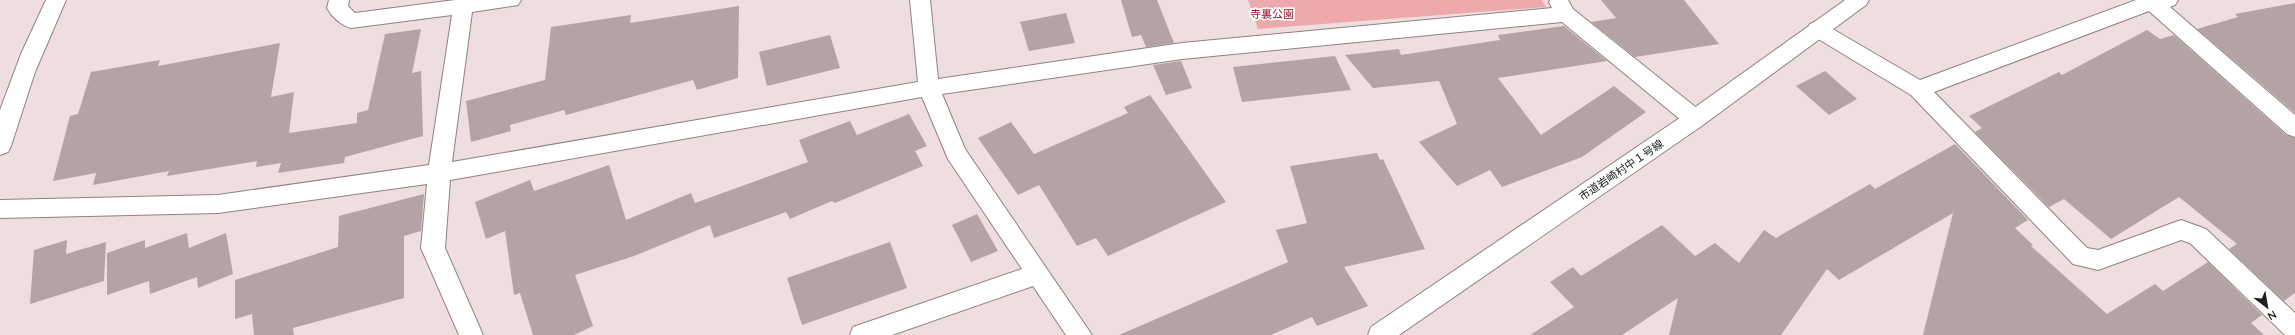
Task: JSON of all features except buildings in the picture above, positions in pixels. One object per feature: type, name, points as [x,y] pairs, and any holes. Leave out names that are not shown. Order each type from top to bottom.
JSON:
[{"type":"street","points":[[0,146],[7,120],[38,38],[56,0]]},
{"type":"street","points":[[339,0],[337,8],[351,21],[511,0]]},
{"type":"street","points":[[920,0],[929,88],[956,153],[1080,335]]},
{"type":"street","name":"市道岩崎村中１号線","points":[[1380,335],[1695,119],[1859,0]]},
{"type":"street","points":[[1918,89],[2157,1],[2295,128]]},
{"type":"street","points":[[463,6],[439,173],[433,248],[471,335]]},
{"type":"street","points":[[0,209],[218,204],[439,173],[929,88],[1182,51],[1562,7],[1695,119]]},
{"type":"street","points":[[1817,29],[1918,89],[2081,257],[2098,260],[2181,230],[2187,232],[2198,236],[2295,329]]},
{"type":"street","points":[[862,335],[1038,274]]},
{"type":"green space","name":"寺裏公園","points":[[1248,0],[1542,0],[1546,7],[1258,29]]}]
